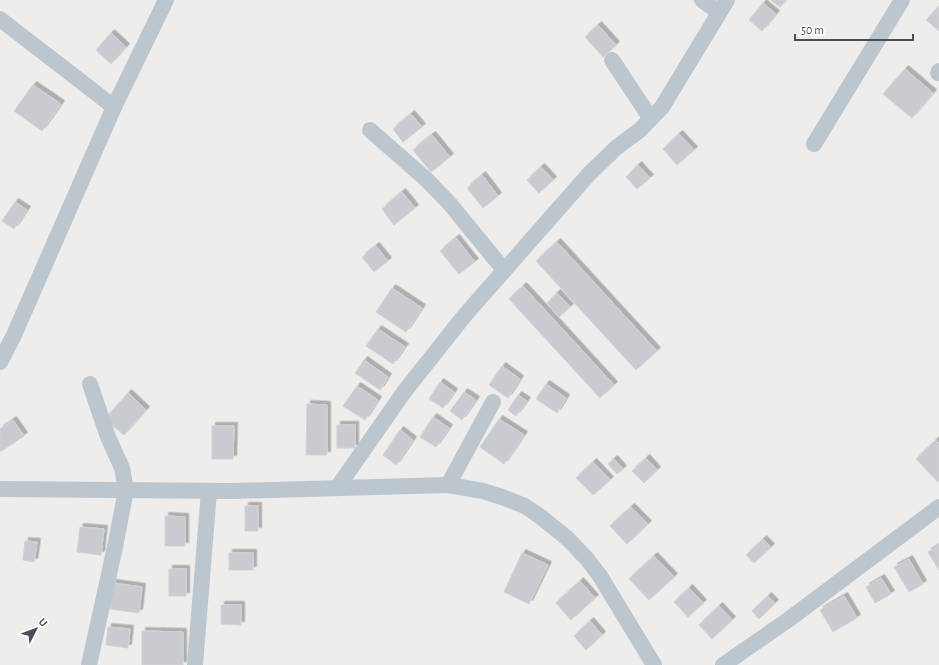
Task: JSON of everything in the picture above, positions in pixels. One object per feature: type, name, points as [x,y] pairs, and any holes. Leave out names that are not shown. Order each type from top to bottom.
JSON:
[{"type":"street","points":[[0,362],[17,329],[114,107],[166,0]]},
{"type":"street","points":[[337,488],[409,386],[465,315],[589,174],[613,151],[651,120],[662,107],[723,6],[702,0]]},
{"type":"street","points":[[814,144],[902,0]]},
{"type":"street","points":[[0,19],[114,107]]},
{"type":"street","points":[[612,60],[651,120]]},
{"type":"street","points":[[370,130],[427,180],[450,204],[504,270]]},
{"type":"street","points":[[89,665],[126,490],[122,468],[108,437],[90,384]]},
{"type":"street","points":[[448,485],[493,402]]},
{"type":"street","points":[[0,489],[209,491],[448,485],[483,491],[525,506],[568,539],[587,559],[600,576],[654,665]]},
{"type":"street","points":[[195,665],[209,491]]},
{"type":"street","points":[[723,665],[935,515]]},
{"type":"building","points":[[771,0],[786,0],[780,7]]},
{"type":"building","points":[[763,3],[776,14],[762,31],[749,20]]},
{"type":"building","points":[[939,6],[939,31],[926,20]]},
{"type":"building","points":[[598,25],[616,45],[603,57],[585,37]]},
{"type":"building","points":[[111,33],[126,47],[111,64],[96,50]]},
{"type":"building","points":[[905,69],[933,93],[912,118],[883,94]]},
{"type":"building","points":[[33,85],[61,104],[42,131],[14,111]]},
{"type":"building","points":[[411,114],[422,127],[403,142],[393,129]]},
{"type":"building","points":[[679,134],[694,150],[677,165],[663,149]]},
{"type":"building","points":[[432,135],[450,157],[431,172],[413,150]]},
{"type":"building","points":[[638,165],[650,178],[637,189],[626,177]]},
{"type":"building","points":[[541,167],[553,180],[539,193],[527,180]]},
{"type":"building","points":[[482,175],[498,196],[483,208],[467,188]]},
{"type":"building","points":[[402,192],[415,208],[394,225],[382,209]]},
{"type":"building","points":[[15,202],[27,210],[14,229],[2,221]]},
{"type":"building","points":[[456,238],[475,262],[459,274],[440,251]]},
{"type":"building","points":[[557,242],[657,351],[636,370],[536,261]]},
{"type":"building","points":[[376,246],[388,261],[374,272],[362,257]]},
{"type":"building","points":[[523,286],[614,385],[600,398],[509,299]]},
{"type":"building","points":[[392,288],[422,308],[406,332],[376,312]]},
{"type":"building","points":[[557,293],[570,307],[559,317],[547,303]]},
{"type":"building","points":[[378,329],[405,347],[393,364],[366,346]]},
{"type":"building","points":[[364,360],[388,377],[380,390],[355,373]]},
{"type":"building","points":[[502,366],[520,379],[508,398],[489,385]]},
{"type":"building","points":[[440,382],[454,392],[443,408],[429,399]]},
{"type":"building","points":[[546,384],[566,398],[557,413],[536,399]]},
{"type":"building","points":[[357,386],[378,400],[365,420],[343,406]]},
{"type":"building","points":[[464,392],[476,400],[462,420],[450,411]]},
{"type":"building","points":[[128,393],[146,410],[124,435],[105,419]]},
{"type":"building","points":[[518,395],[527,401],[516,416],[508,410]]},
{"type":"building","points":[[307,404],[327,405],[327,455],[306,455]]},
{"type":"building","points":[[433,417],[449,428],[436,447],[420,437]]},
{"type":"building","points":[[499,419],[524,435],[504,464],[480,447]]},
{"type":"building","points":[[13,420],[24,436],[0,452],[0,429]]},
{"type":"building","points":[[337,425],[355,425],[355,448],[337,448]]},
{"type":"building","points":[[212,426],[234,426],[233,459],[212,459]]},
{"type":"building","points":[[400,430],[413,440],[396,465],[383,455]]},
{"type":"building","points":[[936,440],[939,443],[938,482],[916,459]]},
{"type":"building","points":[[646,458],[657,470],[644,483],[632,471]]},
{"type":"building","points":[[614,459],[623,469],[617,474],[608,464]]},
{"type":"building","points":[[593,462],[610,480],[593,495],[576,478]]},
{"type":"building","points":[[245,506],[258,506],[258,531],[245,531]]},
{"type":"building","points":[[631,507],[648,524],[627,544],[610,526]]},
{"type":"building","points":[[165,516],[185,517],[185,546],[165,546]]},
{"type":"building","points":[[80,527],[104,529],[101,555],[77,552]]},
{"type":"building","points":[[763,539],[771,547],[754,563],[746,555]]},
{"type":"building","points":[[25,541],[37,542],[34,562],[23,560]]},
{"type":"building","points":[[939,545],[939,570],[928,552]]},
{"type":"building","points":[[229,553],[253,553],[253,570],[229,570]]},
{"type":"building","points":[[522,553],[548,565],[529,604],[504,592]]},
{"type":"building","points":[[654,556],[674,577],[649,600],[629,579]]},
{"type":"building","points":[[909,559],[923,584],[909,592],[894,567]]},
{"type":"building","points":[[169,569],[186,569],[186,596],[169,596]]},
{"type":"building","points":[[881,578],[891,594],[875,603],[866,587]]},
{"type":"building","points":[[580,581],[595,598],[571,620],[556,603]]},
{"type":"building","points":[[113,583],[142,587],[139,613],[110,609]]},
{"type":"building","points":[[689,588],[703,603],[688,617],[674,602]]},
{"type":"building","points":[[768,596],[775,603],[759,619],[752,611]]},
{"type":"building","points":[[844,596],[857,618],[833,632],[820,610]]},
{"type":"building","points":[[221,605],[241,605],[241,625],[221,624]]},
{"type":"building","points":[[719,606],[732,620],[712,639],[699,625]]},
{"type":"building","points":[[590,621],[602,635],[586,650],[574,636]]},
{"type":"building","points":[[108,627],[130,629],[128,648],[106,645]]},
{"type":"building","points":[[142,631],[183,632],[183,665],[142,665]]}]
